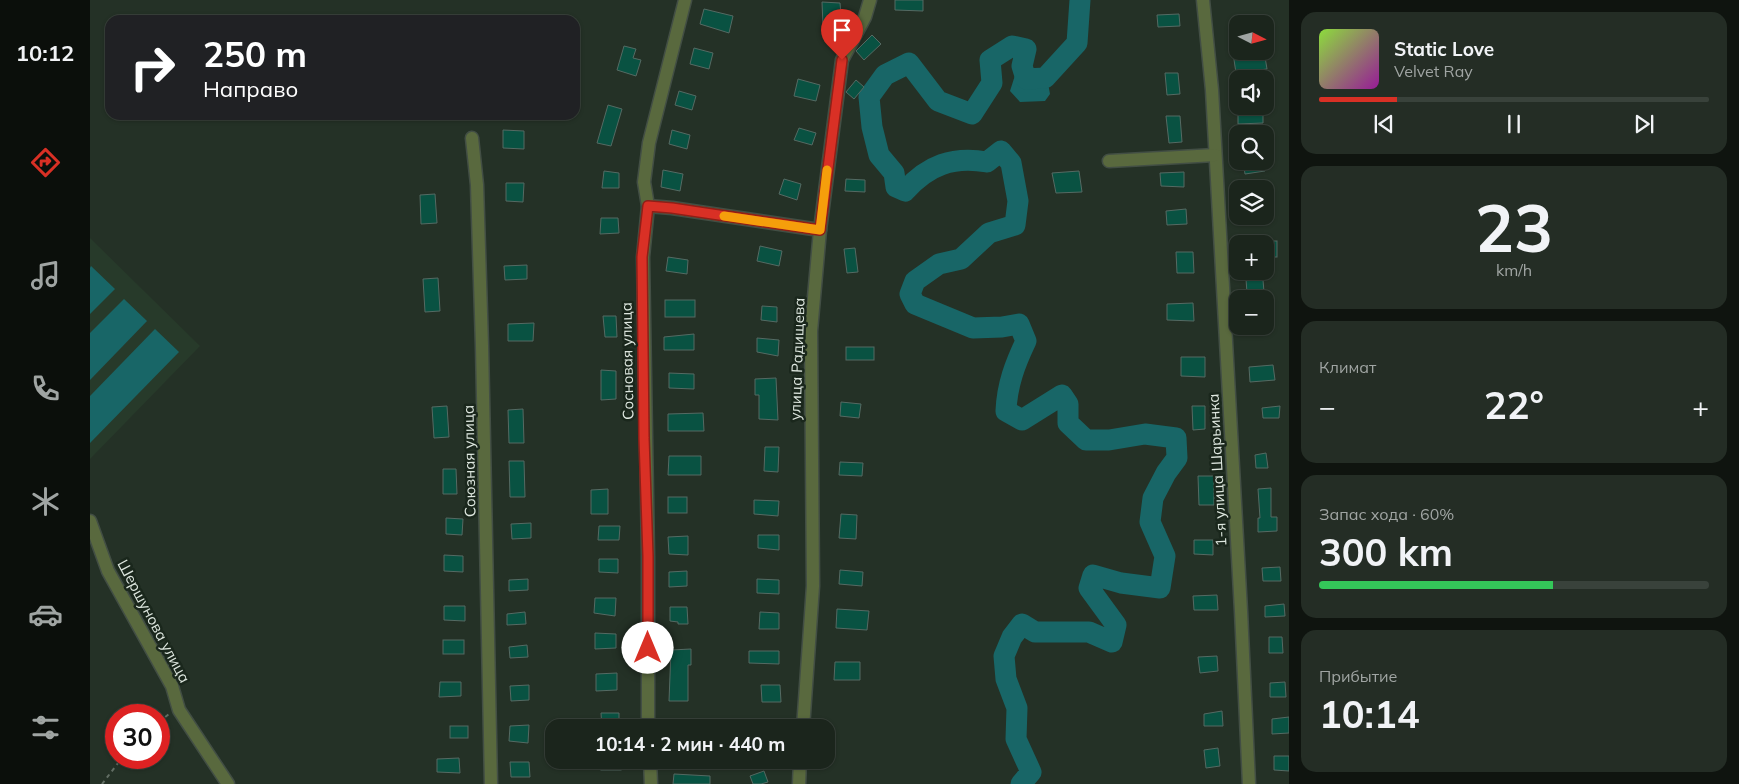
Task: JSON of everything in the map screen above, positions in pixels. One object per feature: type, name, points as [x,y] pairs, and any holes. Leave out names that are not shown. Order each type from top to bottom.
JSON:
[{"type":"street","name":"Сосновая улица","points":[[648,719],[648,556],[644,438],[642,257],[648,206],[644,182],[649,143],[684,0]]},
{"type":"street","name":"улица Радищева","points":[[804,719],[812,586],[811,331],[820,230],[842,60],[865,17],[870,0]]},
{"type":"street","name":"1-я улица Шарьинка","points":[[1203,0],[1212,90],[1249,784]]},
{"type":"street","name":"Союзная улица","points":[[472,138],[477,185],[482,346],[491,784]]},
{"type":"street","points":[[1109,162],[1215,155]]},
{"type":"street","points":[[648,206],[820,230]]},
{"type":"street","name":"Шершунова улица","points":[[90,521],[108,571],[172,686],[178,710],[228,784]]},
{"type":"street","points":[[650,769],[651,784]]},
{"type":"street","points":[[799,784],[800,769]]},
{"type":"path","points":[[102,784],[114,769]]},
{"type":"shaded area","points":[[90,238],[200,346],[90,459]]},
{"type":"water","points":[[1017,69],[1029,71],[1026,79],[1048,83],[1050,94],[1045,101],[1020,102],[1010,91]]},
{"type":"water","points":[[91,266],[115,289],[90,314],[90,268]]},
{"type":"water","points":[[124,299],[147,321],[90,380],[90,333]]},
{"type":"water","points":[[155,329],[179,352],[90,443],[90,396]]},
{"type":"building","points":[[895,0],[923,0],[923,11],[895,10]]},
{"type":"building","points":[[822,2],[840,3],[842,26],[823,26]]},
{"type":"building","points":[[704,9],[733,16],[729,33],[700,24]]},
{"type":"building","points":[[1179,14],[1180,26],[1158,27],[1157,15]]},
{"type":"building","points":[[872,35],[881,44],[864,60],[856,51]]},
{"type":"building","points":[[624,46],[636,49],[633,58],[641,60],[636,76],[617,70]]},
{"type":"building","points":[[694,48],[713,53],[709,69],[690,64]]},
{"type":"building","points":[[1234,60],[1266,60],[1267,69],[1236,70]]},
{"type":"building","points":[[1165,73],[1178,73],[1180,94],[1167,95]]},
{"type":"building","points":[[798,79],[820,85],[816,101],[794,96]]},
{"type":"building","points":[[856,80],[864,87],[854,99],[846,92]]},
{"type":"building","points":[[679,91],[696,96],[692,110],[675,105]]},
{"type":"building","points":[[608,105],[622,109],[611,146],[597,143]]},
{"type":"building","points":[[1238,115],[1263,115],[1263,123],[1238,124]]},
{"type":"building","points":[[1166,116],[1180,116],[1182,142],[1169,143]]},
{"type":"building","points":[[799,128],[816,133],[812,145],[794,140]]},
{"type":"building","points":[[503,130],[524,131],[524,149],[503,148]]},
{"type":"building","points":[[672,130],[690,135],[687,149],[669,144]]},
{"type":"building","points":[[663,170],[683,174],[680,191],[661,187]]},
{"type":"building","points":[[1244,170],[1265,171],[1245,174]]},
{"type":"building","points":[[604,171],[619,173],[619,188],[602,188]]},
{"type":"building","points":[[1079,171],[1082,192],[1056,193],[1052,173]]},
{"type":"building","points":[[1184,172],[1184,187],[1161,186],[1160,173]]},
{"type":"building","points":[[784,179],[801,184],[797,200],[779,194]]},
{"type":"building","points":[[846,179],[865,180],[865,192],[845,191]]},
{"type":"building","points":[[506,183],[524,183],[523,202],[506,201]]},
{"type":"building","points":[[435,194],[437,223],[421,224],[420,195]]},
{"type":"building","points":[[1186,209],[1187,224],[1167,225],[1166,211]]},
{"type":"building","points":[[601,218],[618,218],[619,233],[600,234]]},
{"type":"building","points":[[1274,241],[1277,241],[1277,257],[1274,257]]},
{"type":"building","points":[[760,246],[782,251],[779,266],[757,261]]},
{"type":"building","points":[[855,248],[858,272],[847,273],[844,249]]},
{"type":"building","points":[[1176,252],[1193,252],[1194,273],[1177,273]]},
{"type":"building","points":[[668,257],[688,260],[687,274],[666,271]]},
{"type":"building","points":[[527,265],[527,279],[505,280],[504,266]]},
{"type":"building","points":[[438,278],[440,311],[425,312],[423,279]]},
{"type":"building","points":[[1246,280],[1263,280],[1264,290],[1247,290]]},
{"type":"building","points":[[665,300],[695,300],[695,317],[665,317]]},
{"type":"building","points":[[1193,303],[1194,321],[1167,320],[1167,304]]},
{"type":"building","points":[[762,306],[777,307],[777,322],[761,320]]},
{"type":"building","points":[[603,316],[616,316],[617,337],[605,337]]},
{"type":"building","points":[[534,323],[533,341],[508,341],[508,324]]},
{"type":"building","points":[[694,334],[694,350],[664,350],[664,337]]},
{"type":"building","points":[[757,338],[779,340],[778,356],[757,352]]},
{"type":"building","points":[[846,347],[874,347],[874,360],[846,360]]},
{"type":"building","points":[[1181,357],[1205,357],[1205,377],[1181,376]]},
{"type":"building","points":[[1273,365],[1275,380],[1250,382],[1249,367]]},
{"type":"building","points":[[601,370],[616,371],[616,399],[601,400]]},
{"type":"building","points":[[669,373],[694,374],[694,389],[669,388]]},
{"type":"building","points":[[776,378],[778,420],[759,419],[759,395],[755,395],[755,379]]},
{"type":"building","points":[[841,402],[861,404],[859,418],[840,416]]},
{"type":"building","points":[[447,406],[449,437],[434,438],[432,407]]},
{"type":"building","points":[[1192,406],[1205,406],[1205,429],[1193,430]]},
{"type":"building","points":[[1280,406],[1279,418],[1263,418],[1262,408]]},
{"type":"building","points":[[523,409],[524,443],[509,443],[508,410]]},
{"type":"building","points":[[703,413],[704,431],[668,431],[668,414]]},
{"type":"building","points":[[765,447],[779,447],[778,472],[764,471]]},
{"type":"building","points":[[1266,453],[1268,468],[1256,468],[1255,455]]},
{"type":"building","points":[[669,456],[701,456],[701,475],[668,475]]},
{"type":"building","points":[[509,461],[524,461],[525,497],[510,497]]},
{"type":"building","points":[[840,462],[863,463],[862,476],[839,475]]},
{"type":"building","points":[[443,469],[456,469],[457,494],[443,494]]},
{"type":"building","points":[[1198,476],[1214,476],[1214,505],[1199,505]]},
{"type":"building","points":[[1271,488],[1271,517],[1277,517],[1277,531],[1258,532],[1258,518],[1260,518],[1258,489]]},
{"type":"building","points":[[608,489],[608,514],[591,514],[591,490]]},
{"type":"building","points":[[668,497],[687,497],[687,513],[668,513]]},
{"type":"building","points":[[754,500],[779,501],[778,516],[754,514]]},
{"type":"building","points":[[841,514],[857,515],[856,539],[839,538]]},
{"type":"building","points":[[446,518],[463,519],[462,535],[446,534]]},
{"type":"building","points":[[531,523],[531,538],[512,539],[511,524]]},
{"type":"building","points":[[599,526],[620,526],[619,540],[598,540]]},
{"type":"building","points":[[758,535],[779,535],[779,550],[758,548]]},
{"type":"building","points":[[688,536],[688,555],[669,554],[668,537]]},
{"type":"building","points":[[1194,540],[1213,540],[1213,555],[1194,554]]},
{"type":"building","points":[[444,555],[463,556],[463,572],[444,571]]},
{"type":"building","points":[[599,559],[618,559],[618,573],[599,572]]},
{"type":"building","points":[[1280,567],[1281,581],[1263,581],[1262,568]]},
{"type":"building","points":[[840,570],[863,572],[862,586],[839,584]]},
{"type":"building","points":[[687,571],[687,586],[669,587],[669,572]]},
{"type":"building","points":[[528,579],[528,590],[509,591],[509,580]]},
{"type":"building","points":[[757,579],[779,580],[779,594],[757,593]]},
{"type":"building","points":[[1217,595],[1218,610],[1194,610],[1193,596]]},
{"type":"building","points":[[595,598],[616,598],[615,616],[594,613]]},
{"type":"building","points":[[1284,604],[1285,616],[1265,617],[1265,606]]},
{"type":"building","points":[[444,606],[465,606],[465,621],[444,620]]},
{"type":"building","points":[[670,607],[687,607],[688,624],[678,624],[678,622],[670,621]]},
{"type":"building","points":[[837,609],[869,611],[867,630],[836,628]]},
{"type":"building","points":[[525,612],[526,624],[507,625],[507,614]]},
{"type":"building","points":[[760,612],[779,613],[779,629],[759,629]]},
{"type":"building","points":[[595,633],[616,634],[616,648],[595,649]]},
{"type":"building","points":[[1269,637],[1282,637],[1283,653],[1269,653]]},
{"type":"building","points":[[443,640],[464,640],[464,654],[443,654]]},
{"type":"building","points":[[527,645],[528,657],[510,658],[509,647]]},
{"type":"building","points":[[691,649],[691,665],[688,665],[688,701],[669,701],[671,650]]},
{"type":"building","points":[[749,651],[779,651],[779,664],[749,663]]},
{"type":"building","points":[[1217,656],[1218,671],[1200,673],[1198,657]]},
{"type":"building","points":[[835,662],[860,662],[860,680],[834,680]]},
{"type":"building","points":[[617,673],[617,690],[596,691],[596,674]]},
{"type":"building","points":[[440,682],[461,682],[461,696],[439,697]]},
{"type":"building","points":[[1285,682],[1286,697],[1270,697],[1270,683]]},
{"type":"building","points":[[529,685],[529,700],[511,701],[510,686]]},
{"type":"building","points":[[761,685],[780,685],[781,702],[762,702]]},
{"type":"building","points":[[1222,711],[1223,726],[1204,726],[1204,714]]},
{"type":"building","points":[[601,713],[619,713],[619,719],[601,719]]},
{"type":"building","points":[[1289,717],[1289,733],[1272,734],[1272,719]]},
{"type":"building","points":[[529,725],[528,743],[509,741],[510,726]]},
{"type":"building","points":[[450,726],[468,726],[468,738],[450,738]]},
{"type":"building","points":[[1218,748],[1220,766],[1206,768],[1204,750]]},
{"type":"building","points":[[1274,756],[1289,756],[1289,771],[1274,770]]},
{"type":"building","points":[[459,758],[460,773],[437,772],[437,759]]},
{"type":"building","points":[[510,762],[529,762],[530,777],[511,777]]},
{"type":"building","points":[[601,769],[621,769],[621,770]]},
{"type":"building","points":[[764,771],[768,782],[753,784],[750,776]]},
{"type":"building","points":[[674,774],[710,776],[710,784],[673,784]]},
{"type":"waterway","points":[[1021,784],[1031,772],[1016,739],[1017,708],[1006,679],[1004,656],[1012,637],[1022,624],[1035,632],[1089,632],[1112,642],[1116,625],[1089,588],[1093,575],[1121,583],[1160,588],[1165,556],[1150,522],[1153,498],[1166,473],[1177,458],[1176,438],[1145,434],[1109,440],[1086,440],[1068,423],[1068,404],[1062,395],[1022,420],[1006,411],[1012,375],[1026,341],[1019,324],[1002,327],[973,328],[915,304],[910,294],[915,281],[939,264],[961,259],[989,233],[1015,225],[1018,201],[1011,163],[1001,151],[987,162],[963,160],[942,164],[923,175],[905,191],[896,187],[894,173],[879,155],[872,127],[869,97],[885,75],[909,63],[938,101],[972,114],[992,83],[990,60],[1012,46],[1026,49],[1022,66],[1026,79],[1045,78],[1077,43],[1080,0]]},
{"type":"slow traffic","points":[[724,216],[820,230],[827,170]]},
{"type":"route","points":[[648,648],[642,257],[648,206],[820,230],[842,60]]}]
